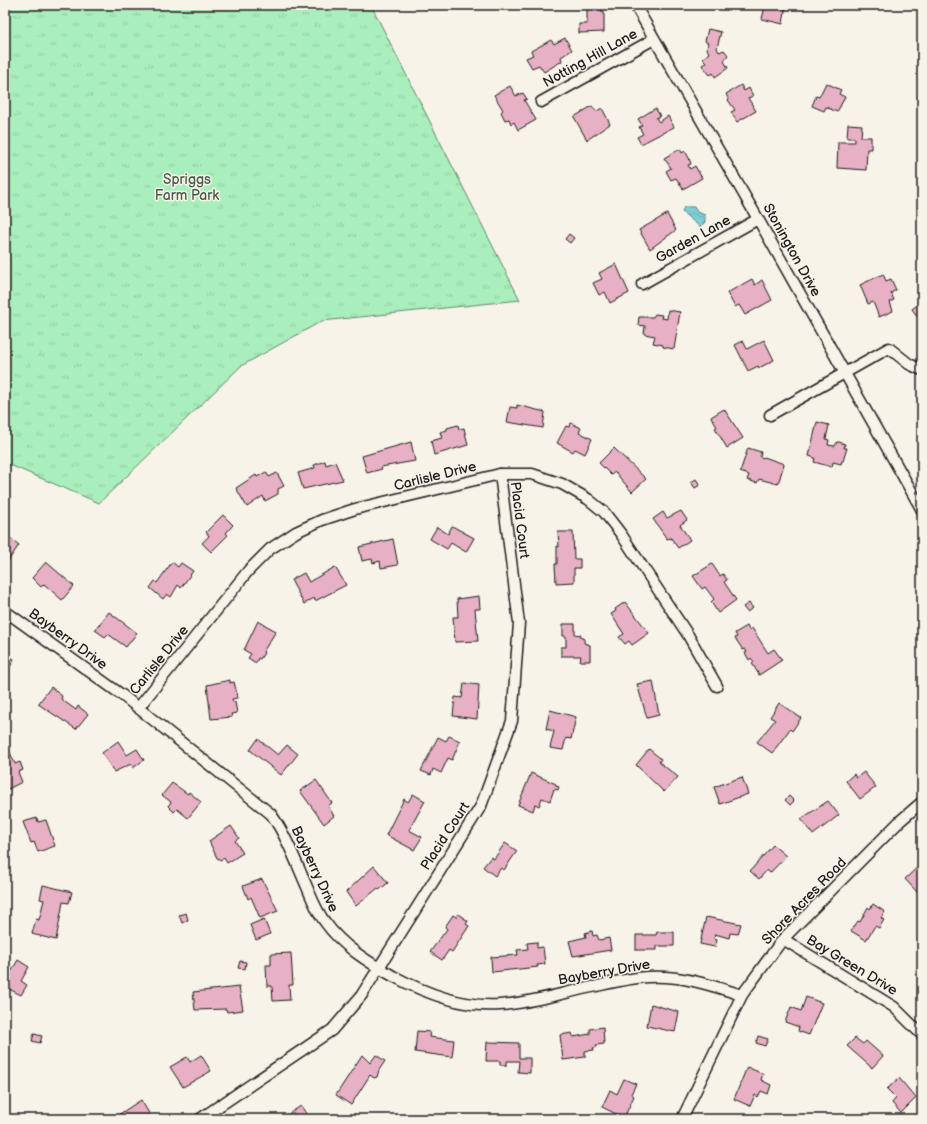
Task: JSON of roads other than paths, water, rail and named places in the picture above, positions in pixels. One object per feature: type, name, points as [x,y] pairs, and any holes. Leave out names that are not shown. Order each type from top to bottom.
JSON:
[{"type":"street","name":"Stonington Drive","points":[[635,5],[758,218],[844,374],[922,510]]},
{"type":"street","name":"Notting Hill Lane","points":[[541,102],[654,39]]},
{"type":"street","name":"Garden Lane","points":[[642,284],[758,218]]},
{"type":"street","points":[[770,415],[889,348],[909,364],[922,370]]},
{"type":"street","name":"Carlisle Drive","points":[[138,707],[248,571],[270,549],[296,532],[322,520],[348,512],[500,474],[532,474],[562,484],[588,499],[604,512],[621,534],[688,635],[717,686]]},
{"type":"street","name":"Placid Court","points":[[200,1119],[332,1030],[360,996],[377,967],[481,806],[512,721],[519,623],[500,474]]},
{"type":"street","name":"Bayberry Drive","points":[[5,611],[138,707],[271,814],[282,830],[317,910],[325,922],[346,945],[377,967],[425,991],[473,1004],[499,1005],[521,1002],[626,980],[648,977],[674,977],[697,981],[742,996]]},
{"type":"street","name":"Shore Acres Road","points":[[682,1119],[742,996],[782,939],[922,802]]},
{"type":"street","name":"Bay Green Drive","points":[[782,939],[894,1007],[922,1035]]},
{"type":"water","points":[[684,207],[694,207],[697,212],[705,215],[705,222],[700,227],[682,212]]},
{"type":"park label","name":"Spriggs Farm Park","points":[[187,188]]}]
